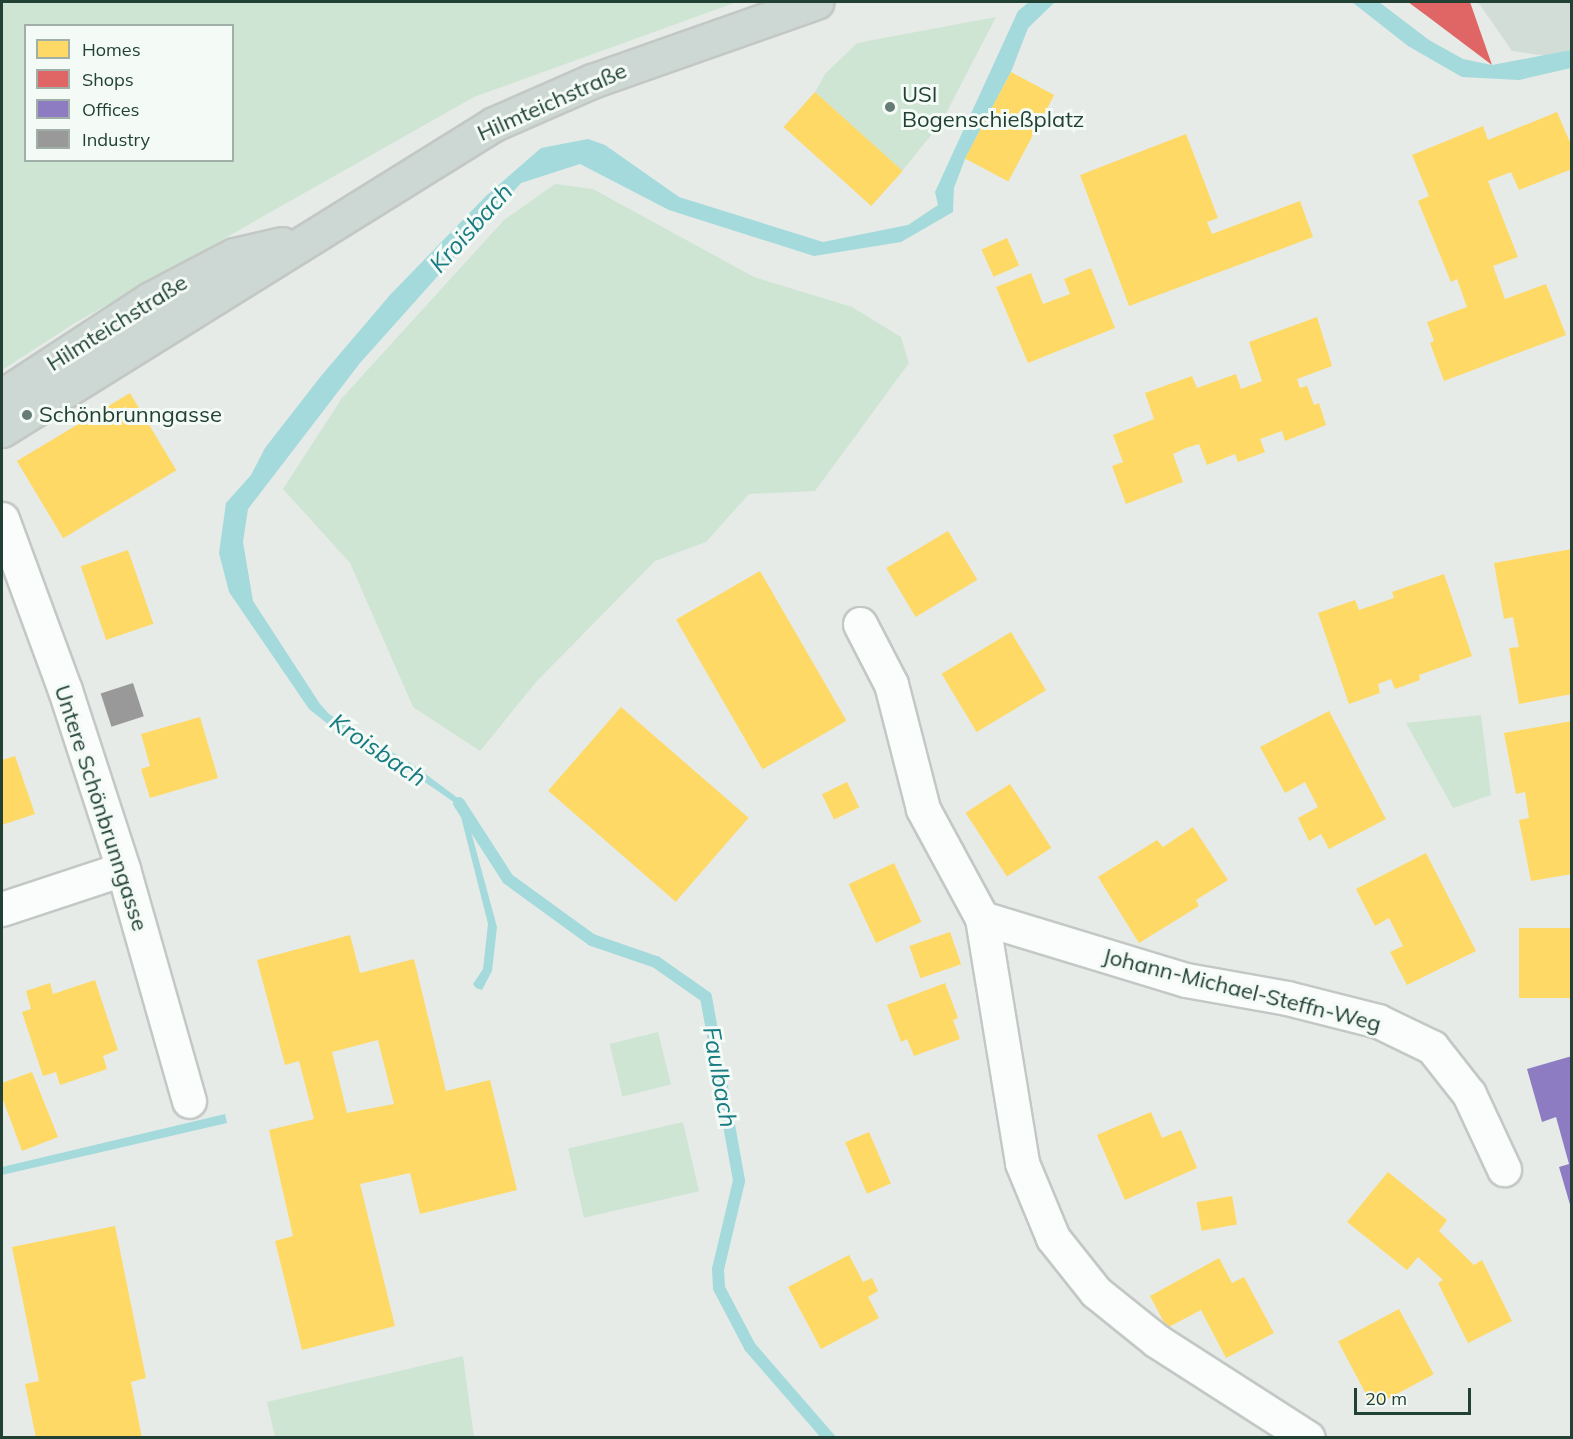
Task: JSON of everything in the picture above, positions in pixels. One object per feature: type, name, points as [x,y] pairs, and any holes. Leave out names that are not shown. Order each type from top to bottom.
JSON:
[{"type":"main road","name":"Hilmteichstraße","points":[[2,430],[452,147],[535,104],[816,2]]},
{"type":"main road","name":"Hilmteichstraße","points":[[2,396],[150,299],[234,255],[304,239]]},
{"type":"street","name":"Untere Schönbrunngasse","points":[[2,519],[65,690],[123,869],[189,1101]]},
{"type":"street","points":[[860,624],[891,684],[923,809],[982,918],[1022,1163],[1053,1238],[1096,1292],[1157,1341],[1308,1437]]},
{"type":"street","points":[[2,909],[123,869]]},
{"type":"street","name":"Johann-Michael-Steffn-Weg","points":[[982,918],[1186,980],[1287,998],[1378,1021],[1431,1047],[1469,1094],[1504,1169]]},
{"type":"shaded area","points":[[1478,2],[1571,2],[1571,50],[1547,56],[1512,51]]},
{"type":"green space","points":[[2,2],[737,2],[474,97],[75,323],[2,370]]},
{"type":"green space","name":"USI Bogenschießplatz","points":[[996,17],[941,123],[902,171],[815,92],[825,74],[857,43]]},
{"type":"green space","points":[[555,184],[593,189],[754,277],[852,307],[901,337],[909,363],[815,491],[749,494],[706,542],[655,561],[537,681],[480,751],[413,707],[350,563],[283,489],[342,398],[504,220]]},
{"type":"green space","points":[[1481,715],[1491,795],[1453,808],[1406,723]]},
{"type":"green space","points":[[658,1032],[671,1084],[623,1096],[609,1044]]},
{"type":"green space","points":[[683,1122],[699,1191],[584,1218],[568,1149]]},
{"type":"green space","points":[[463,1356],[474,1437],[275,1437],[267,1402]]},
{"type":"water","name":"Kroisbach","points":[[1029,2],[1055,2],[1028,28],[1011,72],[965,159],[954,188],[953,212],[901,242],[814,256],[669,210],[580,164],[521,183],[360,363],[248,509],[243,542],[253,601],[320,704],[329,714],[415,766],[463,802],[497,927],[492,971],[482,990],[476,988],[473,984],[483,969],[488,924],[458,805],[416,776],[338,732],[309,709],[229,592],[219,553],[226,503],[251,475],[265,448],[321,376],[390,295],[486,196],[541,148],[588,139],[605,145],[679,197],[823,242],[908,225],[938,205],[935,192],[1018,11]]},
{"type":"water","points":[[1352,2],[1379,2],[1429,40],[1463,59],[1492,65],[1571,50],[1571,68],[1519,80],[1462,77],[1408,46]]},
{"type":"water","points":[[225,1114],[227,1123],[2,1175],[2,1167]]},
{"type":"building: Homes","points":[[1011,72],[1054,95],[1008,182],[965,159]]},
{"type":"building: Homes","points":[[815,92],[903,171],[871,206],[784,127]]},
{"type":"building: Homes","points":[[1557,112],[1572,147],[1572,169],[1519,190],[1511,172],[1488,181],[1518,257],[1493,266],[1505,299],[1546,284],[1566,335],[1444,381],[1430,343],[1434,341],[1427,322],[1467,307],[1457,279],[1451,282],[1418,201],[1429,196],[1412,155],[1483,126],[1488,140]]},
{"type":"building: Homes","points":[[1186,134],[1218,218],[1207,222],[1212,234],[1300,201],[1313,237],[1129,306],[1080,175]]},
{"type":"building: Homes","points":[[1007,238],[1019,265],[994,277],[981,249]]},
{"type":"building: Homes","points":[[1091,268],[1115,328],[1028,363],[996,287],[1031,273],[1043,304],[1070,294],[1064,279]]},
{"type":"building: Homes","points":[[1317,317],[1332,366],[1297,379],[1300,388],[1307,386],[1314,405],[1319,403],[1326,425],[1285,441],[1282,431],[1260,439],[1265,452],[1238,462],[1235,454],[1207,465],[1199,444],[1186,448],[1173,454],[1183,482],[1126,504],[1112,466],[1123,462],[1113,435],[1154,419],[1145,393],[1192,376],[1197,388],[1236,374],[1241,389],[1262,381],[1249,342]]},
{"type":"building: Homes","points":[[130,393],[176,470],[63,538],[17,461]]},
{"type":"building: Homes","points":[[948,531],[977,580],[916,617],[886,568]]},
{"type":"building: Homes","points":[[1572,549],[1572,694],[1519,704],[1509,648],[1519,647],[1513,617],[1504,619],[1494,563]]},
{"type":"building: Homes","points":[[128,550],[153,624],[106,640],[81,566]]},
{"type":"building: Homes","points":[[760,571],[847,721],[762,769],[676,620]]},
{"type":"building: Homes","points":[[1444,574],[1472,656],[1419,675],[1420,680],[1395,689],[1391,679],[1378,684],[1380,693],[1349,704],[1318,613],[1355,600],[1359,610],[1394,598],[1392,592]]},
{"type":"building: Homes","points":[[1011,632],[1046,690],[977,732],[942,674]]},
{"type":"building: Homes","points":[[621,707],[749,818],[676,902],[548,791]]},
{"type":"building: Homes","points":[[1329,711],[1386,819],[1329,849],[1321,834],[1309,841],[1298,818],[1318,807],[1305,782],[1285,793],[1260,747]]},
{"type":"building: Homes","points":[[200,717],[218,778],[150,798],[141,769],[150,766],[141,734]]},
{"type":"building: Homes","points":[[1572,721],[1572,874],[1531,881],[1519,820],[1529,818],[1525,792],[1516,794],[1504,733]]},
{"type":"building: Homes","points":[[15,756],[35,814],[2,825],[2,760]]},
{"type":"building: Homes","points":[[847,782],[859,807],[834,819],[822,794]]},
{"type":"building: Homes","points":[[1010,784],[1051,848],[1007,877],[966,813]]},
{"type":"building: Homes","points":[[1193,827],[1228,880],[1196,900],[1199,906],[1139,943],[1098,877],[1157,840],[1163,847]]},
{"type":"building: Homes","points":[[1426,853],[1476,951],[1407,985],[1390,952],[1403,946],[1389,918],[1375,926],[1356,889]]},
{"type":"building: Homes","points":[[894,863],[921,922],[876,943],[849,884]]},
{"type":"building: Homes","points":[[1519,928],[1572,928],[1572,998],[1519,998]]},
{"type":"building: Homes","points":[[950,932],[961,964],[920,978],[909,946]]},
{"type":"building: Homes","points":[[350,935],[360,973],[414,959],[446,1091],[490,1080],[517,1190],[420,1214],[410,1173],[360,1184],[395,1326],[302,1350],[275,1241],[293,1236],[269,1130],[314,1119],[299,1061],[285,1065],[257,960]],"holes":[[[378,1040],[394,1104],[347,1113],[332,1052]]]},
{"type":"building: Homes","points":[[95,980],[118,1050],[103,1056],[107,1069],[60,1085],[56,1072],[43,1076],[22,1012],[31,1009],[26,991],[50,983],[53,994]]},
{"type":"building: Homes","points":[[945,983],[958,1018],[953,1020],[960,1039],[914,1056],[907,1039],[901,1042],[887,1005]]},
{"type":"building: Homes","points":[[32,1072],[58,1137],[22,1151],[2,1097],[2,1083]]},
{"type":"building: Homes","points":[[1151,1112],[1162,1138],[1181,1130],[1197,1168],[1125,1200],[1097,1135]]},
{"type":"building: Homes","points":[[869,1132],[891,1184],[867,1194],[845,1142]]},
{"type":"building: Homes","points":[[1388,1172],[1447,1220],[1439,1231],[1474,1265],[1482,1260],[1512,1321],[1468,1343],[1438,1283],[1443,1280],[1418,1257],[1407,1270],[1347,1222]]},
{"type":"building: Homes","points":[[1232,1196],[1237,1225],[1202,1231],[1197,1202]]},
{"type":"building: Homes","points":[[115,1226],[146,1378],[131,1382],[142,1438],[36,1438],[25,1384],[39,1381],[12,1247]]},
{"type":"building: Homes","points":[[849,1255],[863,1282],[872,1278],[878,1291],[868,1297],[879,1318],[821,1349],[788,1287]]},
{"type":"building: Homes","points":[[1219,1258],[1232,1283],[1244,1277],[1274,1333],[1226,1358],[1201,1310],[1167,1328],[1150,1296]]},
{"type":"building: Homes","points":[[1399,1309],[1434,1374],[1373,1407],[1338,1341]]},
{"type":"building: Shops","points":[[1408,2],[1470,2],[1492,65],[1427,16]]},
{"type":"building: Offices","points":[[1572,1056],[1571,1208],[1559,1167],[1569,1164],[1556,1117],[1542,1122],[1527,1069]]},
{"type":"building: Industry","points":[[133,683],[144,716],[111,727],[101,694]]},
{"type":"waterway","name":"Faulbach","points":[[459,803],[508,879],[592,940],[656,962],[706,997],[739,1181],[718,1269],[719,1288],[750,1347],[829,1438]]},
{"type":"place","name":"USI Bogenschießplatz","points":[[890,107]]},
{"type":"place","name":"Schönbrunngasse","points":[[27,415]]}]
